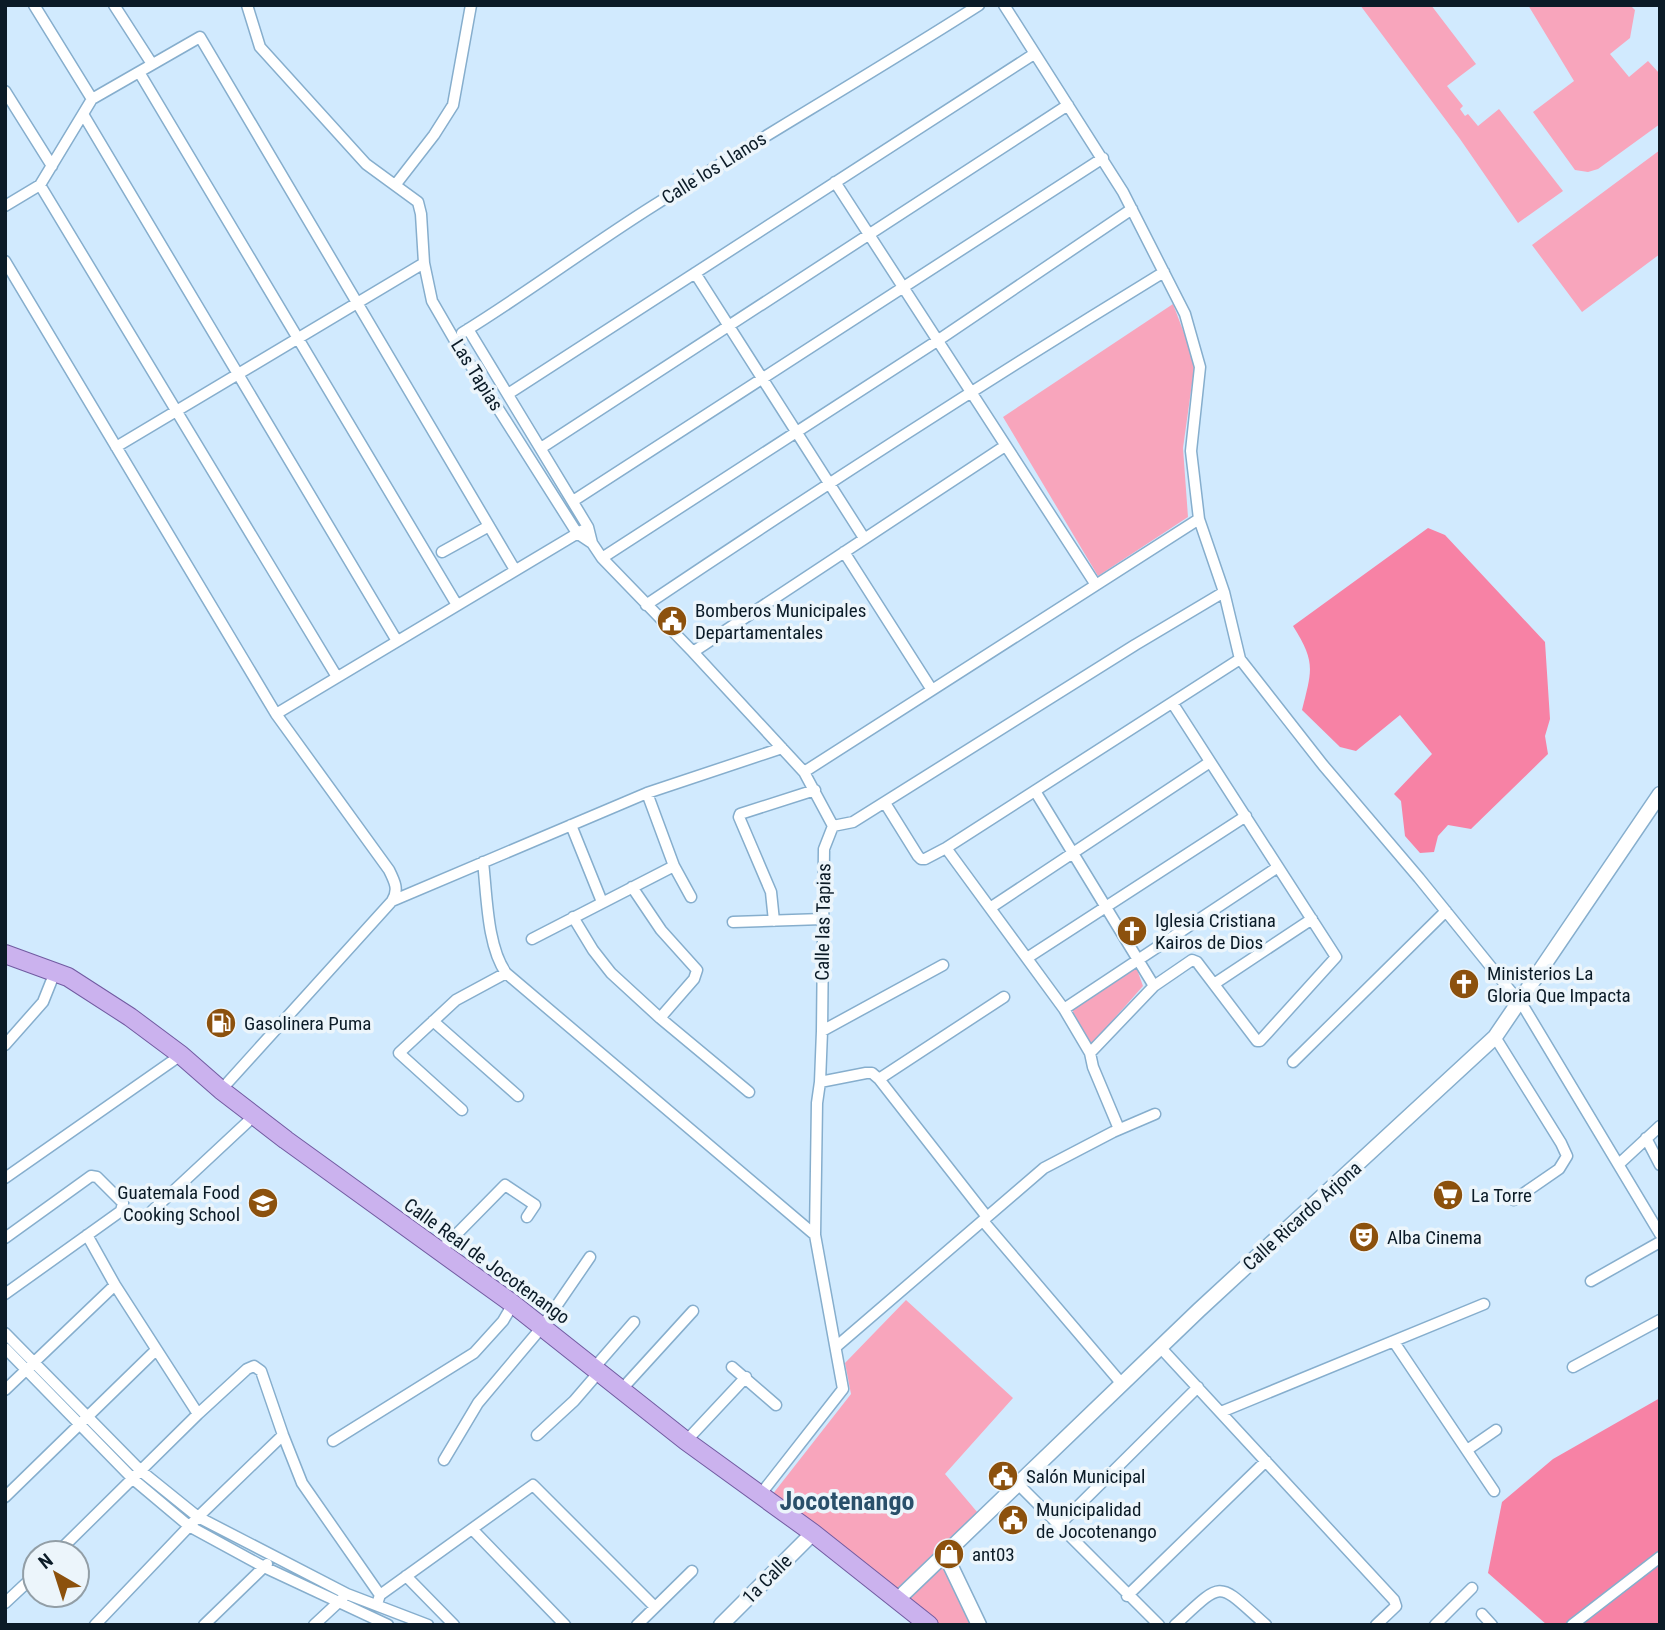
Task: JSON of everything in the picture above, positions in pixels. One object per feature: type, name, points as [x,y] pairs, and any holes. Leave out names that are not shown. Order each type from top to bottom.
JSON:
[{"type":"main road","name":"Calle Real de Jocotenango","points":[[5,954],[68,977],[130,1017],[254,1115],[513,1304],[686,1441],[898,1598],[926,1624]]},
{"type":"street","points":[[34,5],[92,99]]},
{"type":"street","points":[[114,5],[152,64]]},
{"type":"street","name":"Las Tapias","points":[[247,5],[260,47],[366,164],[418,202],[424,263],[432,301],[578,533],[592,543]]},
{"type":"street","points":[[396,184],[435,135],[453,105],[471,5]]},
{"type":"street","name":"Calle los Llanos","points":[[454,338],[651,208],[979,5]]},
{"type":"street","points":[[1004,5],[1132,209],[1185,314],[1200,367],[1191,451],[1199,519],[1224,592],[1240,659],[1323,765],[1447,911],[1519,1002],[1660,1234]]},
{"type":"street","points":[[5,206],[40,185],[92,99],[198,37],[202,39],[515,570]]},
{"type":"street","points":[[508,394],[1034,54]]},
{"type":"street","points":[[139,72],[457,605]]},
{"type":"street","points":[[5,91],[52,166]]},
{"type":"street","points":[[541,448],[1068,105]]},
{"type":"street","points":[[83,114],[397,641]]},
{"type":"street","points":[[573,501],[1102,158]]},
{"type":"street","points":[[835,182],[1096,585]]},
{"type":"street","points":[[40,185],[337,677]]},
{"type":"street","points":[[602,558],[937,341],[1132,209]]},
{"type":"street","points":[[5,261],[276,714],[389,870],[396,884],[396,894],[392,901],[221,1090]]},
{"type":"street","points":[[116,447],[424,263]]},
{"type":"street","points":[[646,605],[971,390],[1164,272]]},
{"type":"street","points":[[695,273],[864,538]]},
{"type":"street","name":"Las Tapias","points":[[468,330],[573,501],[588,527],[592,543]]},
{"type":"street","points":[[693,652],[1005,446]]},
{"type":"street","points":[[804,772],[1199,519]]},
{"type":"street","points":[[442,552],[489,526]]},
{"type":"street","points":[[276,714],[588,527]]},
{"type":"street","points":[[592,543],[602,558],[804,772],[833,827],[853,822],[885,803],[1224,592]]},
{"type":"street","points":[[844,552],[932,690]]},
{"type":"street","points":[[885,803],[921,859],[946,848],[1240,659]]},
{"type":"street","points":[[1090,1053],[1154,986],[1192,960],[1214,984],[1257,1041],[1260,1041],[1336,957],[1172,704]]},
{"type":"street","points":[[392,901],[647,793],[782,748]]},
{"type":"street","points":[[990,908],[1210,762]]},
{"type":"street","points":[[774,921],[771,892],[739,817],[740,814],[815,790]]},
{"type":"street","points":[[1035,791],[1154,986]]},
{"type":"street","points":[[647,793],[674,866],[691,897]]},
{"type":"street","name":"Calle Ricardo Arjona","points":[[898,1598],[1160,1347],[1495,1037],[1660,794]]},
{"type":"street","points":[[1027,958],[1246,816]]},
{"type":"street","points":[[571,825],[603,902]]},
{"type":"street","name":"Calle las Tapias","points":[[760,1495],[843,1389],[815,1235],[817,1102],[822,1031],[824,849],[833,827]]},
{"type":"street","points":[[946,848],[1064,1009],[1090,1053],[1093,1067],[1119,1129]]},
{"type":"street","points":[[483,862],[494,947],[498,963],[506,973],[815,1235]]},
{"type":"street","points":[[532,939],[674,866]]},
{"type":"street","points":[[1064,1009],[1278,867]]},
{"type":"street","points":[[632,887],[661,930],[697,970],[694,979],[660,1018]]},
{"type":"street","points":[[1293,1062],[1447,911]]},
{"type":"street","points":[[573,917],[611,973],[749,1092]]},
{"type":"street","points":[[733,922],[823,919]]},
{"type":"street","points":[[1214,984],[1312,919]]},
{"type":"street","points":[[822,1031],[943,965]]},
{"type":"street","points":[[5,1045],[43,1002],[55,972]]},
{"type":"street","points":[[462,1110],[399,1053],[456,1000],[506,973]]},
{"type":"street","points":[[879,1079],[1004,997]]},
{"type":"street","points":[[433,1021],[518,1096]]},
{"type":"street","points":[[1495,1037],[1562,1143],[1567,1156],[1559,1169],[1514,1200]]},
{"type":"street","points":[[5,1178],[181,1055]]},
{"type":"street","points":[[820,1082],[866,1073],[872,1073],[879,1079],[985,1219],[1122,1384]]},
{"type":"street","points":[[837,1346],[1044,1168],[1119,1129],[1155,1114]]},
{"type":"street","points":[[152,1211],[254,1115]]},
{"type":"street","points":[[1619,1164],[1660,1126]]},
{"type":"street","points":[[1646,1138],[1660,1165]]},
{"type":"street","points":[[5,1238],[94,1176],[123,1203],[121,1211],[5,1294]]},
{"type":"street","points":[[440,1251],[505,1185],[535,1205],[527,1217]]},
{"type":"street","points":[[87,1235],[198,1414]]},
{"type":"street","points":[[1591,1281],[1660,1242]]},
{"type":"street","points":[[444,1460],[478,1403],[542,1327],[590,1257]]},
{"type":"street","points":[[5,1390],[116,1285]]},
{"type":"street","points":[[333,1441],[474,1353],[503,1321],[513,1304]]},
{"type":"street","points":[[1221,1412],[1484,1304]]},
{"type":"street","points":[[621,1390],[693,1311]]},
{"type":"street","points":[[1573,1367],[1660,1320]]},
{"type":"street","points":[[537,1434],[575,1401],[634,1322]]},
{"type":"street","points":[[5,1333],[30,1366],[189,1526],[264,1566],[343,1598],[379,1599],[426,1624]]},
{"type":"street","points":[[1394,1342],[1494,1491]]},
{"type":"street","points":[[1160,1347],[1396,1603],[1376,1625]]},
{"type":"street","points":[[5,1348],[30,1366]]},
{"type":"street","points":[[5,1497],[156,1350]]},
{"type":"street","points":[[71,1539],[198,1414],[247,1369],[254,1366],[261,1371],[302,1483],[379,1599]]},
{"type":"street","points":[[732,1367],[776,1405]]},
{"type":"street","points":[[686,1441],[746,1377]]},
{"type":"street","points":[[1058,1526],[1198,1387]]},
{"type":"street","points":[[1467,1450],[1496,1430]]},
{"type":"street","points":[[95,1625],[189,1526],[283,1435]]},
{"type":"street","points":[[1127,1596],[1266,1461]]},
{"type":"street","points":[[137,1475],[198,1517],[388,1625]]},
{"type":"street","points":[[1018,1484],[1158,1625]]},
{"type":"street","points":[[379,1599],[406,1576],[533,1485],[655,1608]]},
{"type":"street","points":[[472,1529],[565,1625]]},
{"type":"street","name":"1a Calle","points":[[721,1625],[813,1533]]},
{"type":"street","points":[[945,1554],[979,1625]]},
{"type":"street","points":[[1572,1625],[1660,1557]]},
{"type":"street","points":[[204,1625],[273,1558]]},
{"type":"street","points":[[638,1625],[692,1571]]},
{"type":"street","points":[[406,1576],[454,1625]]},
{"type":"street","points":[[5,1603],[21,1588]]},
{"type":"street","points":[[1435,1625],[1472,1588]]},
{"type":"street","points":[[1175,1625],[1209,1594],[1219,1590],[1229,1592],[1266,1625]]},
{"type":"street","points":[[314,1625],[343,1598]]},
{"type":"street","points":[[1482,1614],[1492,1625]]},
{"type":"shaded area","points":[[1360,5],[1431,5],[1476,64],[1447,86],[1463,106],[1460,109],[1478,126],[1499,109],[1563,191],[1518,223],[1460,139]]},
{"type":"shaded area","points":[[1528,5],[1630,5],[1635,10],[1630,38],[1610,54],[1629,77],[1648,61],[1660,74],[1660,124],[1598,169],[1588,172],[1575,170],[1533,112],[1574,81]]},
{"type":"shaded area","points":[[1660,150],[1660,254],[1582,312],[1532,245]]},
{"type":"shaded area","points":[[1173,304],[1195,362],[1183,448],[1188,517],[1098,576],[1003,417]]},
{"type":"shaded area","points":[[1428,528],[1445,535],[1545,642],[1550,719],[1545,736],[1548,754],[1471,829],[1448,825],[1438,836],[1434,852],[1420,853],[1405,836],[1401,801],[1394,794],[1432,754],[1400,715],[1356,751],[1340,747],[1302,710],[1310,666],[1306,649],[1293,626]]},
{"type":"shaded area","points":[[1135,964],[1143,986],[1091,1045],[1071,1008]]},
{"type":"shaded area","points":[[906,1300],[1013,1398],[945,1474],[978,1513],[898,1590],[772,1495],[851,1394],[845,1363]]},
{"type":"shaded area","points":[[1660,1398],[1660,1625],[1547,1625],[1488,1573],[1502,1502],[1553,1459]]},
{"type":"shaded area","points":[[944,1562],[976,1625],[938,1625],[906,1598]]},
{"type":"place","name":"Bomberos Municipales Departamentales","points":[[672,621]]},
{"type":"place","name":"Iglesia Cristiana Kairos de Dios","points":[[1132,931]]},
{"type":"place","name":"Ministerios La Gloria Que Impacta","points":[[1464,984]]},
{"type":"place","name":"Gasolinera Puma","points":[[221,1023]]},
{"type":"place","name":"La Torre","points":[[1448,1195]]},
{"type":"place","name":"Guatemala Food Cooking School","points":[[263,1203]]},
{"type":"place","name":"Alba Cinema","points":[[1364,1237]]},
{"type":"place","name":"Salón Municipal","points":[[1003,1476]]},
{"type":"place","name":"Municipalidad de Jocotenango","points":[[1013,1520]]},
{"type":"place","name":"ant03","points":[[949,1554]]},
{"type":"district","name":"Jocotenango","points":[[847,1501]]}]
